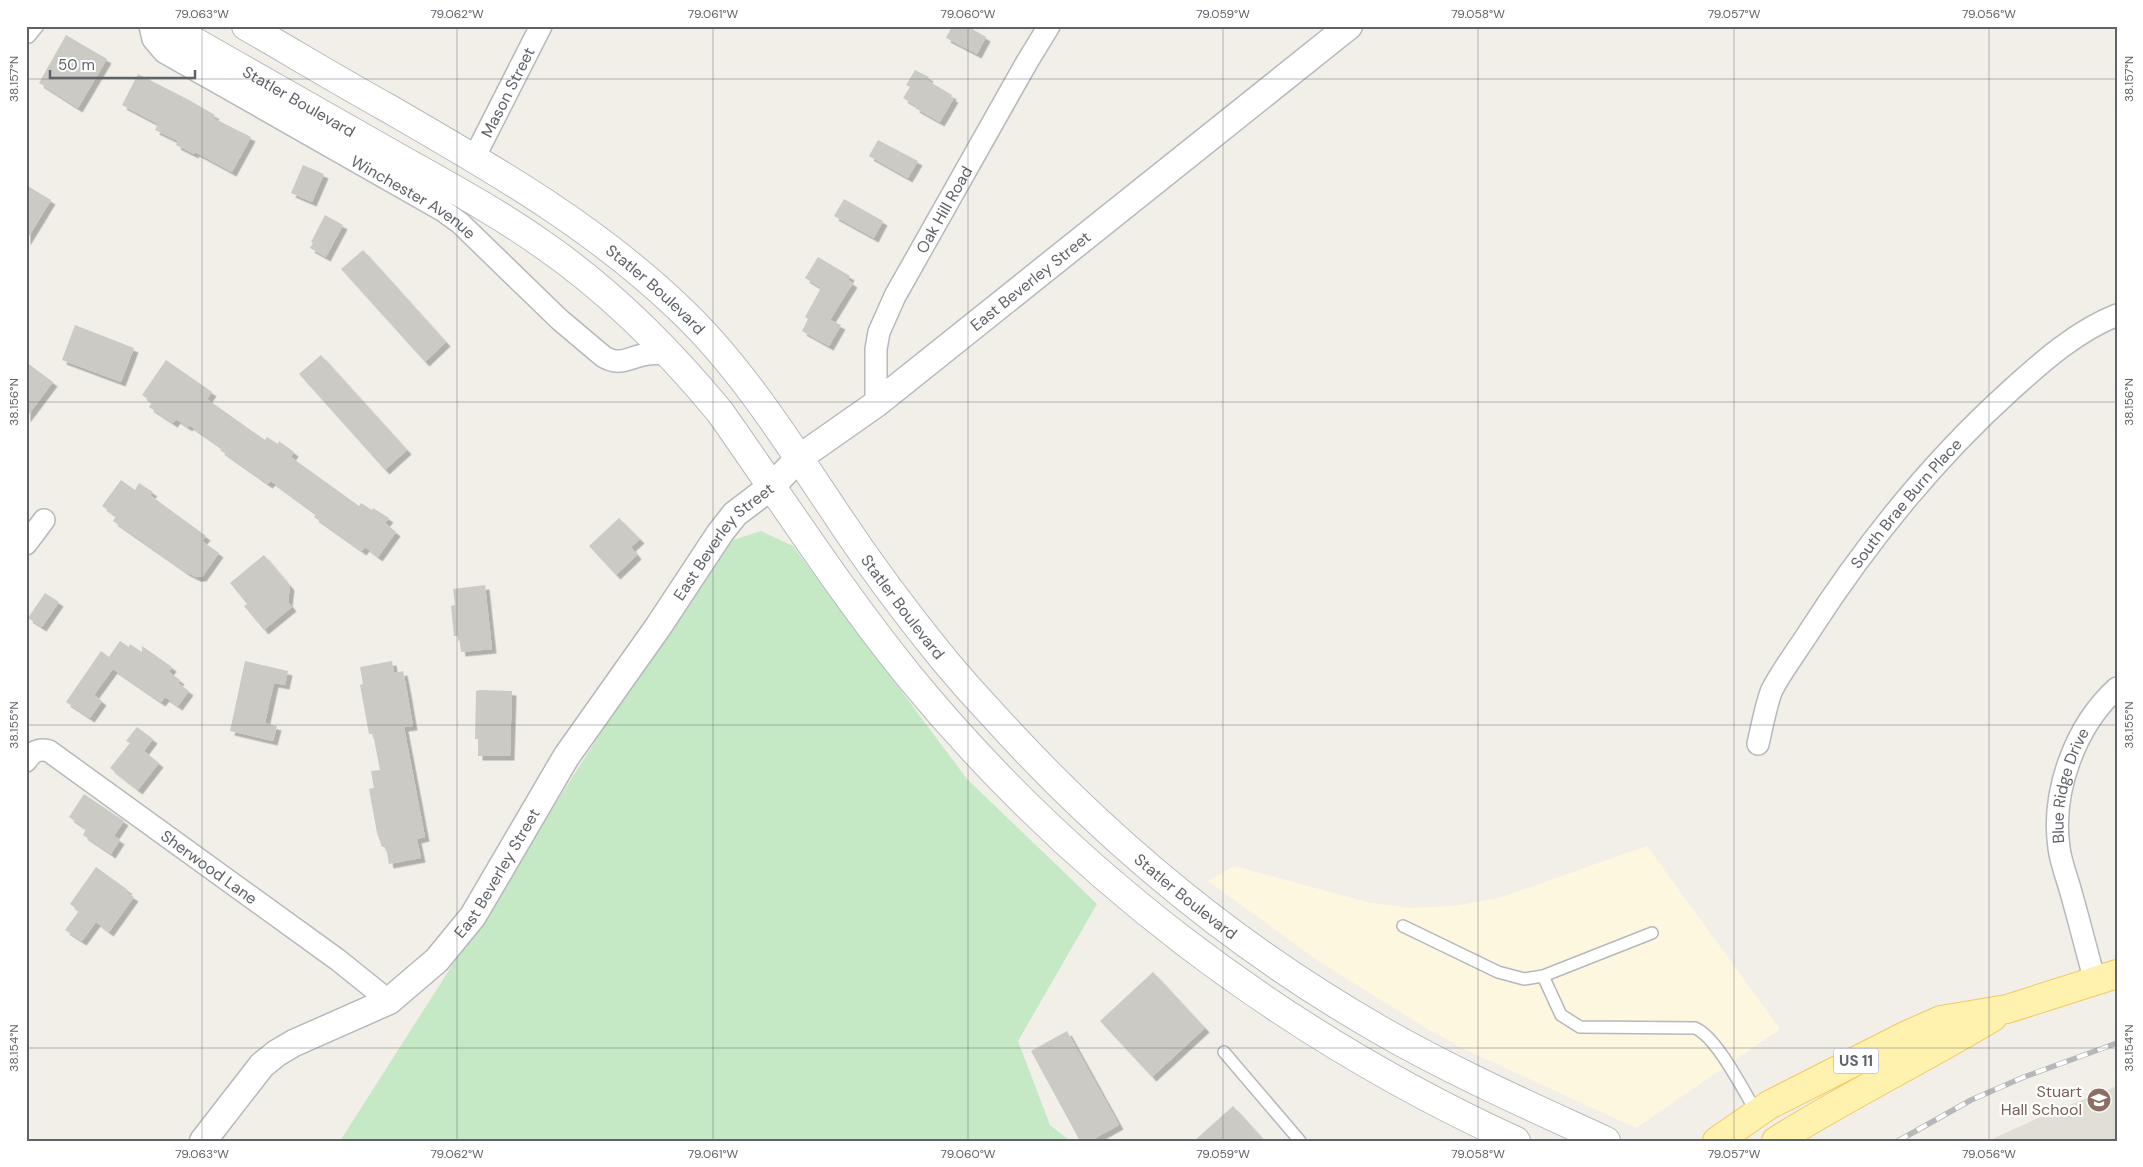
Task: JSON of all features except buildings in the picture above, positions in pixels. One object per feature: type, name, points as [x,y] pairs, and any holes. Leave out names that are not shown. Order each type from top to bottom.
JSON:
[{"type":"main road","name":"Statler Boulevard","points":[[167,26],[476,202],[542,244],[613,300],[669,354],[720,412],[881,640],[946,718],[1037,814],[1120,889],[1197,952],[1319,1035],[1428,1098],[1516,1141]]},
{"type":"main road","name":"Statler Boulevard","points":[[246,26],[539,197],[593,235],[684,312],[752,393],[800,458],[834,512],[888,588],[948,665],[1024,749],[1075,800],[1153,870],[1260,953],[1354,1015],[1474,1080],[1606,1141]]},
{"type":"main road","name":"US 11","points":[[1717,1141],[1769,1105],[1907,1035],[1941,1020],[2007,1009],[2106,977]]},
{"type":"main road","name":"US 11","points":[[1776,1141],[1822,1112],[1932,1054],[2007,1009]]},
{"type":"street","name":"Winchester Avenue","points":[[150,26],[153,39],[164,52],[442,210],[460,223],[560,320],[604,357],[611,361],[625,362],[649,354],[669,354]]},
{"type":"street","name":"Mason Street","points":[[474,158],[541,26]]},
{"type":"street","name":"Oak Hill Road","points":[[876,404],[876,349],[879,332],[891,305],[1049,26]]},
{"type":"street","name":"East Beverley Street","points":[[203,1141],[262,1065],[269,1059],[294,1043],[389,1001],[426,970],[458,936],[503,868],[519,835],[566,757],[735,514],[772,486],[800,458],[876,404],[1348,26]]},
{"type":"street","name":"South Brae Burn Place","points":[[1758,744],[1771,691],[1835,591],[1898,508],[1979,419],[2039,365],[2070,340],[2117,314]]},
{"type":"street","points":[[26,544],[44,520]]},
{"type":"street","name":"Blue Ridge Drive","points":[[2106,977],[2059,848],[2057,819],[2062,788],[2069,763],[2080,737],[2096,713],[2117,688]]},
{"type":"street","name":"Sherwood Lane","points":[[26,761],[32,752],[40,750],[49,751],[338,960],[389,1001]]},
{"type":"lane","points":[[26,37],[29,37],[38,26]]},
{"type":"lane","points":[[1403,926],[1498,972],[1524,979],[1543,976],[1652,933]]},
{"type":"lane","points":[[1543,976],[1561,1016],[1580,1027],[1695,1028],[1704,1032],[1757,1113]]},
{"type":"lane","points":[[1224,1052],[1300,1141]]},
{"type":"shaded area","points":[[1647,846],[1780,1029],[1636,1128],[1464,1049],[1426,1028],[1320,962],[1208,881],[1234,866],[1367,902],[1408,908],[1454,906],[1499,898]]},
{"type":"shaded area","name":"Stuart Hall School","points":[[2117,1086],[2117,1141],[1988,1141],[2047,1114]]},
{"type":"green space","points":[[761,531],[793,546],[967,779],[1097,904],[1018,1041],[1050,1125],[1070,1141],[340,1141],[607,723],[730,541]]},
{"type":"railway","points":[[1898,1141],[1971,1100],[2024,1077],[2117,1043]]},
{"type":"place","name":"Stuart Hall School","points":[[2099,1100]]}]
